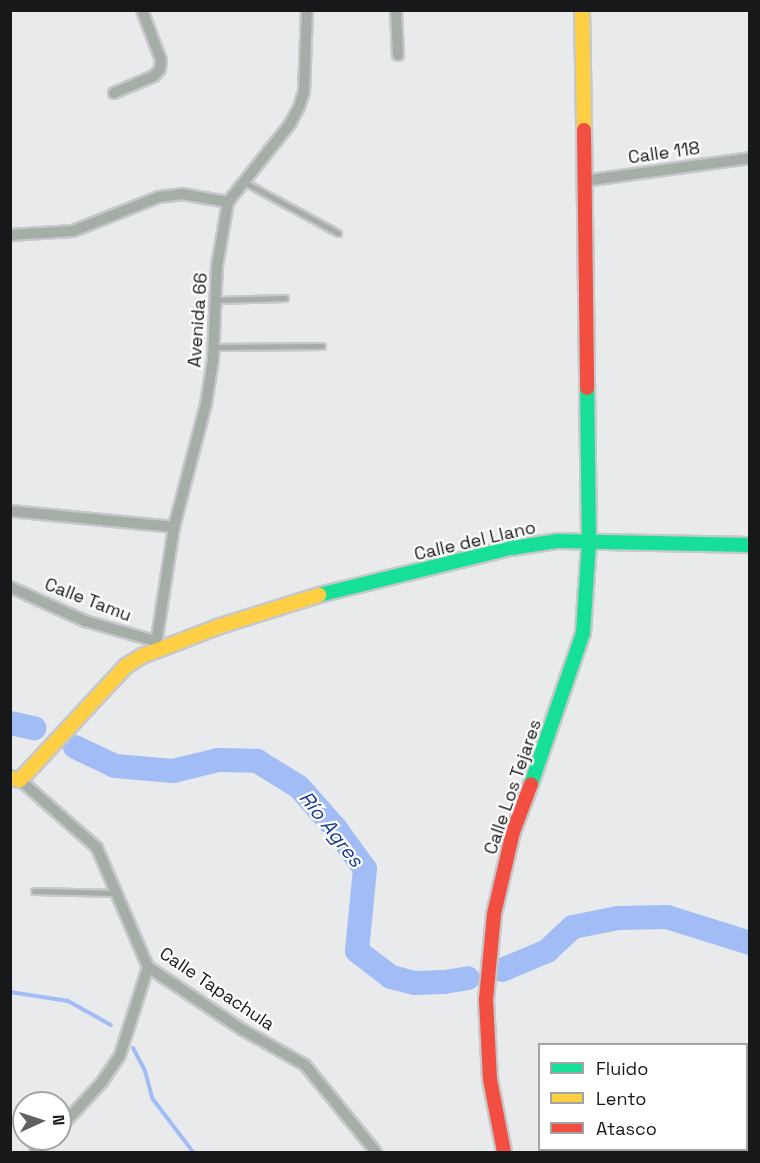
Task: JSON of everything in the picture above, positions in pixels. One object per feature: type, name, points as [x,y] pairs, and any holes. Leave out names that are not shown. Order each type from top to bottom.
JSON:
[{"type":"main road","points":[[582,10],[589,542]]},
{"type":"main road","name":"Calle del Llano","points":[[15,779],[42,759],[126,666],[155,646],[312,597],[511,548],[558,540],[750,545]]},
{"type":"main road","name":"Calle Los Tejares","points":[[504,1152],[490,1079],[486,1000],[494,914],[513,832],[560,706],[583,633],[589,542]]},
{"type":"street","points":[[114,93],[154,76],[160,69],[161,60],[142,10]]},
{"type":"street","name":"Avenida 66","points":[[155,646],[174,527],[206,404],[214,347],[214,300],[228,202],[290,124],[299,107],[304,92],[307,10]]},
{"type":"street","points":[[396,10],[398,55]]},
{"type":"street","name":"Calle 118","points":[[583,182],[750,158]]},
{"type":"street","points":[[10,235],[73,231],[159,197],[182,194],[228,202]]},
{"type":"street","points":[[10,511],[174,527]]},
{"type":"street","name":"Calle Tamu","points":[[10,587],[86,621],[155,646]]},
{"type":"street","name":"Calle Tapachula","points":[[15,779],[97,848],[148,967],[243,1030],[305,1065],[376,1152]]},
{"type":"street","points":[[72,1115],[102,1082],[120,1055],[148,967]]},
{"type":"lane","points":[[243,181],[338,233]]},
{"type":"lane","points":[[214,300],[285,298]]},
{"type":"lane","points":[[214,347],[322,346]]},
{"type":"lane","points":[[34,891],[117,894]]},
{"type":"waterway","name":"Río Agres","points":[[10,723],[34,728]]},
{"type":"waterway","name":"Río Agres","points":[[75,747],[115,766],[173,771],[218,760],[257,761],[299,787],[336,829],[365,869],[357,951],[391,977],[415,983],[468,978]]},
{"type":"waterway","name":"Río Agres","points":[[502,970],[547,951],[573,927],[618,918],[667,917],[750,943]]},
{"type":"waterway","points":[[10,992],[68,1001],[111,1025]]},
{"type":"waterway","points":[[133,1048],[145,1071],[152,1098],[193,1152]]},
{"type":"traffic: fast","points":[[531,784],[583,633],[589,542],[587,388]]},
{"type":"traffic: fast","points":[[319,595],[511,548],[558,541],[750,545]]},
{"type":"traffic: slow","points":[[582,10],[584,130]]},
{"type":"traffic: slow","points":[[10,778],[20,780],[126,666],[142,656],[220,626],[319,595]]},
{"type":"traffic: jam","points":[[584,130],[587,388]]},
{"type":"traffic: jam","points":[[504,1152],[490,1079],[486,1000],[494,914],[513,832],[531,784]]}]
